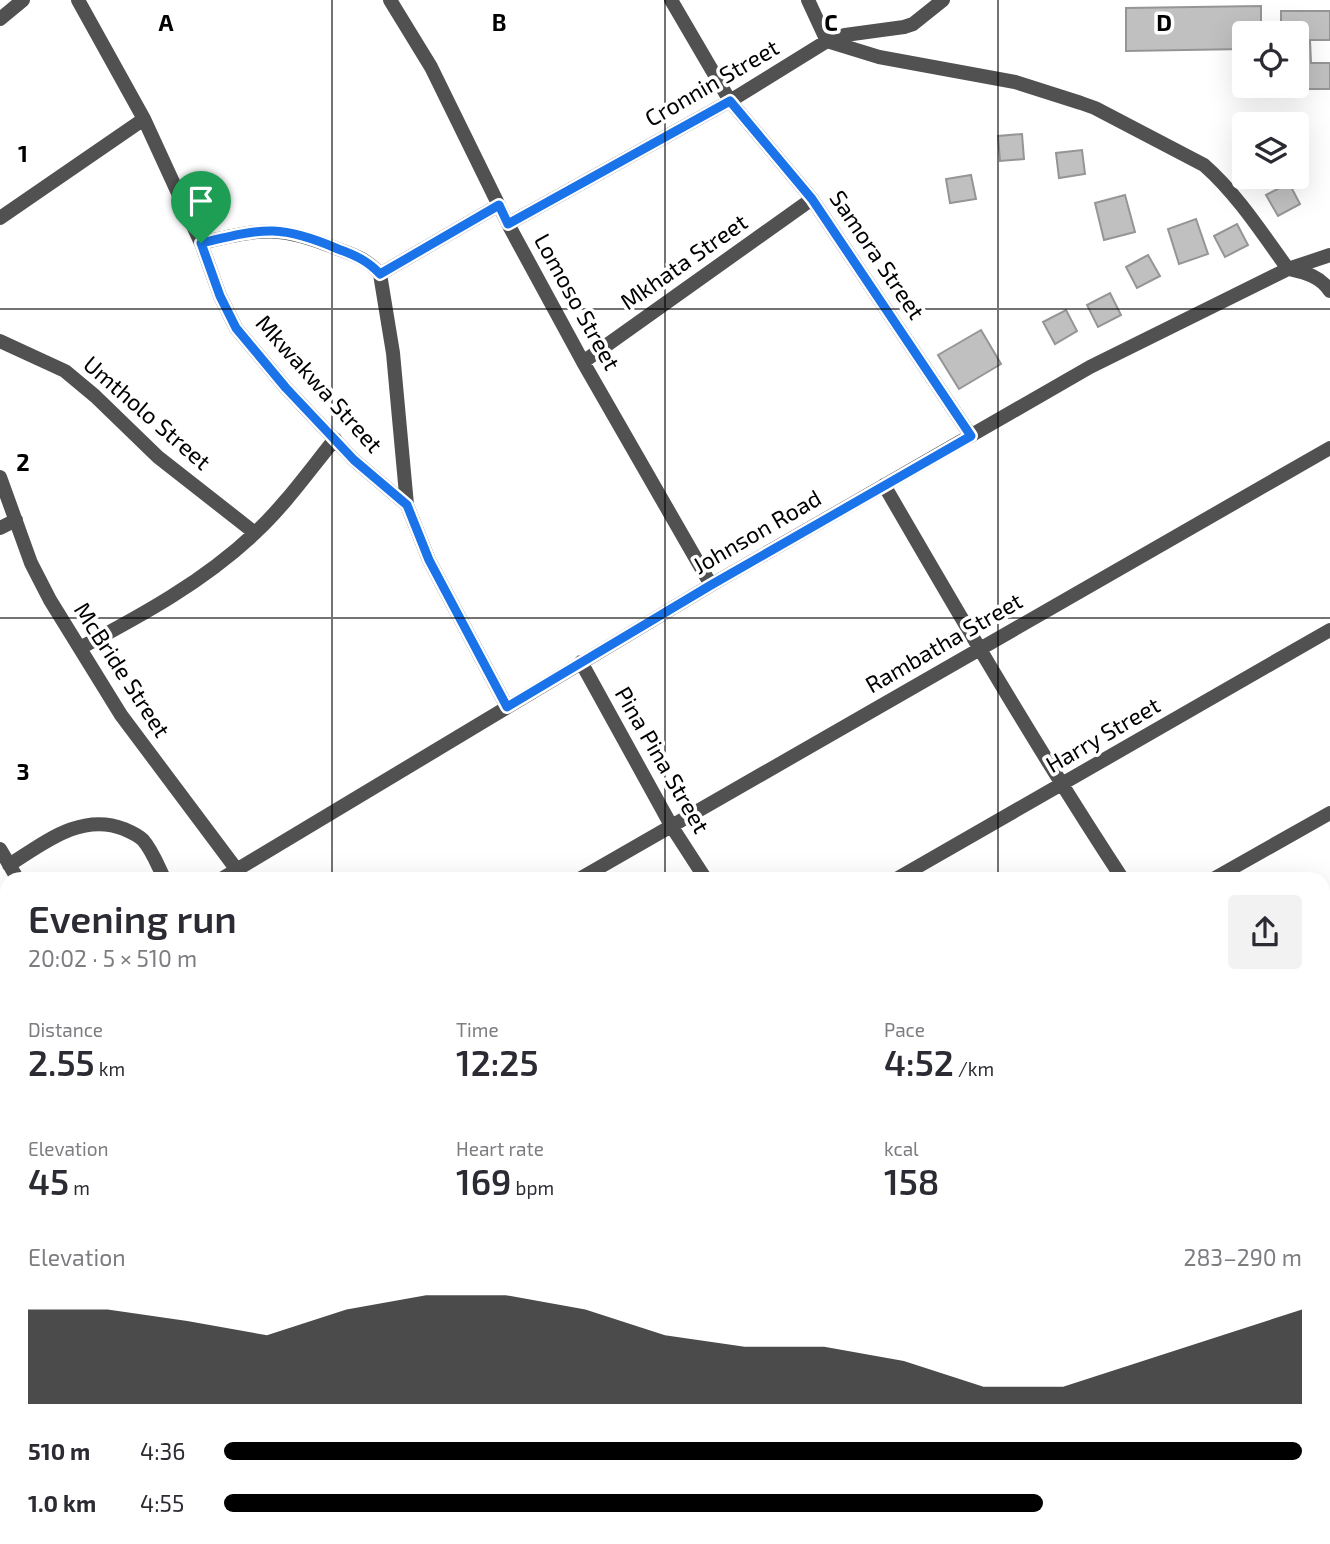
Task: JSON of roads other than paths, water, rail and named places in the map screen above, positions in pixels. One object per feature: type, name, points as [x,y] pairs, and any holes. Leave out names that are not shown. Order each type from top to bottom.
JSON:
[{"type":"street","points":[[0,19],[23,0]]},
{"type":"street","points":[[78,0],[144,119],[201,243],[254,231],[282,230],[312,237],[369,262],[380,274],[499,205]]},
{"type":"street","name":"Lomoso Street","points":[[390,0],[431,67],[508,224],[583,362],[711,585]]},
{"type":"street","name":"Samora Street","points":[[671,0],[730,101],[812,199],[971,436]]},
{"type":"street","points":[[808,0],[827,41],[879,57],[1015,82],[1095,108],[1204,164],[1244,209],[1288,269],[1312,274],[1330,291]]},
{"type":"street","name":"Cronnin Street","points":[[508,224],[730,101],[827,41],[845,35],[913,24],[943,0]]},
{"type":"street","points":[[0,218],[144,119]]},
{"type":"street","name":"Mkhata Street","points":[[583,362],[812,199]]},
{"type":"street","name":"Mkwakwa Street","points":[[201,243],[220,296],[236,328],[286,388],[354,460],[407,505]]},
{"type":"street","name":"Johnson Road","points":[[234,872],[711,585],[1109,356],[1288,269],[1330,255]]},
{"type":"street","name":"Mkwakwa Street","points":[[380,274],[393,353],[407,505],[429,560],[507,707]]},
{"type":"street","name":"Umtholo Street","points":[[0,341],[65,371],[158,457],[255,533]]},
{"type":"street","points":[[80,649],[206,575],[255,533],[335,439]]},
{"type":"street","name":"Rambatha Street","points":[[592,872],[1330,448]]},
{"type":"street","name":"McBride Street","points":[[0,477],[44,588],[80,649],[121,715],[237,870]]},
{"type":"street","points":[[884,485],[1061,785],[1118,872]]},
{"type":"street","points":[[0,528],[16,520]]},
{"type":"street","name":"Harry Street","points":[[909,872],[1330,630]]},
{"type":"street","name":"Pina Pina Street","points":[[581,662],[672,827],[701,872]]},
{"type":"street","points":[[1226,872],[1330,813]]},
{"type":"street","points":[[9,865],[65,831],[87,824],[102,823],[133,833],[143,841],[161,872]]},
{"type":"street","points":[[0,849],[13,872]]}]
